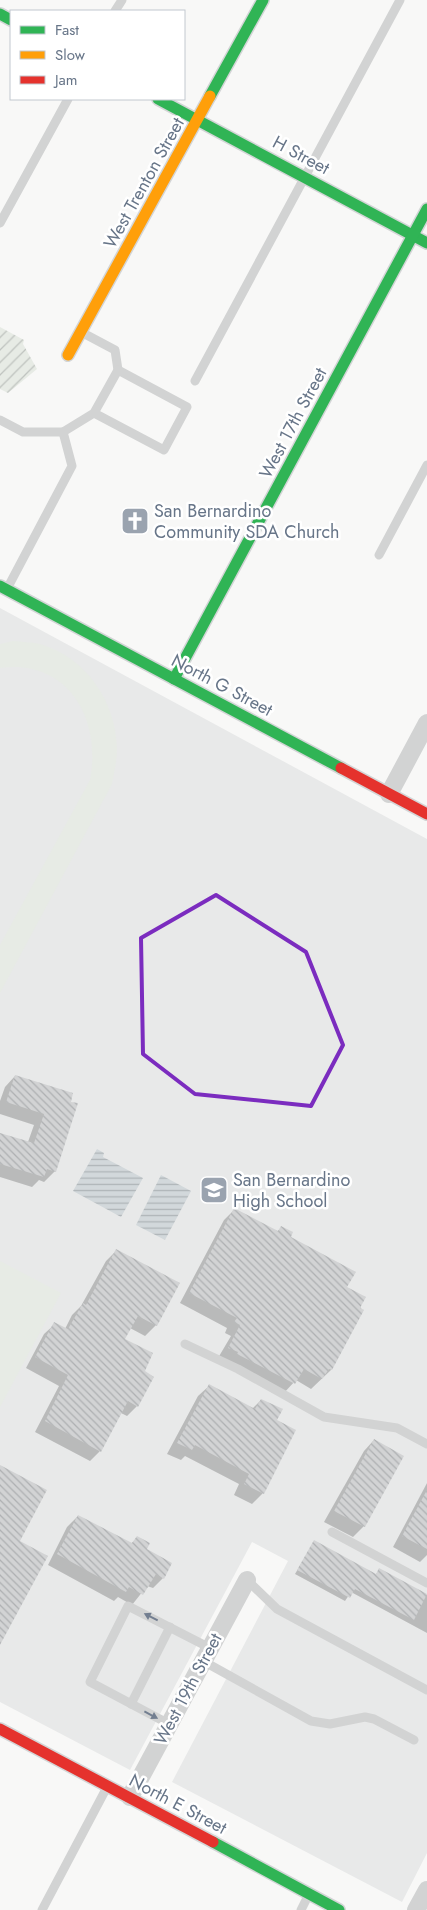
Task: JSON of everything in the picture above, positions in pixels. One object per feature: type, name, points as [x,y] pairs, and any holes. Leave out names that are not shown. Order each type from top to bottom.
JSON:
[{"type":"street","name":"West Trenton Street","points":[[68,356],[263,0]]},
{"type":"street","name":"H Street","points":[[160,100],[427,243]]},
{"type":"street","name":"West 17th Street","points":[[174,679],[427,209]]},
{"type":"street","name":"North G Street","points":[[3,588],[427,814]]},
{"type":"street","points":[[389,794],[427,724]]},
{"type":"street","name":"West 19th Street","points":[[130,1798],[247,1580]]},
{"type":"street","name":"North E Street","points":[[0,1729],[339,1910]]},
{"type":"street","points":[[416,1910],[427,1890]]},
{"type":"lane","points":[[195,380],[400,0]]},
{"type":"lane","points":[[0,222],[67,100]]},
{"type":"lane","points":[[0,420],[23,432],[63,432],[94,413],[118,370],[116,350],[81,332]]},
{"type":"lane","points":[[94,413],[164,450],[187,407],[118,370]]},
{"type":"lane","points":[[3,588],[72,466],[63,432]]},
{"type":"lane","points":[[378,555],[427,465]]},
{"type":"lane","points":[[186,1344],[238,1369],[324,1417],[396,1428],[427,1444]]},
{"type":"lane","points":[[332,1532],[427,1583]]},
{"type":"lane","points":[[247,1580],[277,1609],[427,1690]]},
{"type":"lane","points":[[169,1724],[90,1682],[128,1606],[170,1627],[206,1654],[312,1721],[330,1724],[365,1717],[374,1719],[414,1740]]},
{"type":"lane","points":[[131,1704],[170,1627]]},
{"type":"lane","points":[[42,1910],[107,1786]]},
{"type":"lane","points":[[300,1910],[309,1894]]},
{"type":"highlighted area","points":[[216,895],[306,952],[343,1045],[311,1106],[195,1094],[143,1054],[141,938]]},
{"type":"shaded area","points":[[0,327],[24,340],[23,344],[37,369],[8,393],[0,389]]},
{"type":"shaded area","name":"San Bernardino High School","points":[[0,608],[427,839],[427,1853],[402,1902],[172,1782],[288,1561],[252,1542],[130,1770],[0,1702]]},
{"type":"shaded area","points":[[13,641],[40,644],[57,651],[85,671],[105,699],[115,732],[117,753],[112,784],[0,993],[0,945],[90,780],[92,757],[91,736],[85,715],[75,698],[62,683],[44,673],[24,668],[0,668],[0,644]]},
{"type":"shaded area","points":[[97,1149],[104,1153],[103,1157],[143,1178],[121,1217],[73,1191]]},
{"type":"shaded area","points":[[161,1175],[191,1191],[165,1240],[136,1225]]},
{"type":"shaded area","points":[[0,1261],[61,1293],[0,1407]]},
{"type":"building","points":[[15,1075],[73,1093],[71,1102],[78,1103],[56,1172],[47,1169],[44,1177],[0,1164],[0,1133],[34,1143],[44,1114],[6,1102]]},
{"type":"building","points":[[234,1208],[278,1231],[281,1226],[293,1232],[291,1237],[356,1272],[347,1287],[366,1297],[360,1308],[364,1310],[332,1370],[329,1369],[322,1379],[304,1369],[295,1384],[237,1354],[238,1352],[228,1348],[240,1325],[234,1322],[237,1318],[189,1293]]},
{"type":"building","points":[[116,1249],[180,1283],[157,1326],[138,1316],[125,1339],[153,1353],[145,1371],[154,1377],[138,1407],[128,1401],[101,1452],[45,1421],[68,1375],[35,1357],[54,1322],[68,1329],[83,1303],[86,1305]]},
{"type":"building","points":[[209,1384],[255,1409],[261,1399],[283,1409],[277,1420],[296,1430],[264,1494],[244,1484],[249,1474],[195,1445],[192,1450],[177,1443]]},
{"type":"building","points":[[374,1439],[404,1456],[365,1527],[334,1511]]},
{"type":"building","points":[[0,1465],[47,1490],[20,1541],[48,1556],[0,1645]]},
{"type":"building","points":[[427,1490],[427,1549],[402,1536]]},
{"type":"building","points":[[78,1515],[132,1543],[137,1536],[150,1543],[147,1549],[172,1563],[164,1579],[156,1574],[143,1595],[129,1587],[126,1592],[57,1554]]},
{"type":"building","points":[[314,1540],[376,1574],[379,1568],[427,1594],[414,1620],[355,1589],[350,1598],[297,1570]]},
{"type":"traffic: fast","points":[[210,96],[263,0]]},
{"type":"traffic: fast","points":[[0,14],[10,19]]},
{"type":"traffic: fast","points":[[160,100],[427,243]]},
{"type":"traffic: fast","points":[[174,679],[427,209]]},
{"type":"traffic: fast","points":[[0,586],[341,768]]},
{"type":"traffic: fast","points":[[213,1842],[339,1910]]},
{"type":"traffic: slow","points":[[68,355],[210,96]]},
{"type":"traffic: jam","points":[[341,768],[427,814]]},
{"type":"traffic: jam","points":[[0,1729],[213,1842]]},
{"type":"place","name":"San Bernardino Community SDA Church","points":[[135,521]]},
{"type":"place","name":"San Bernardino High School","points":[[214,1190]]}]
